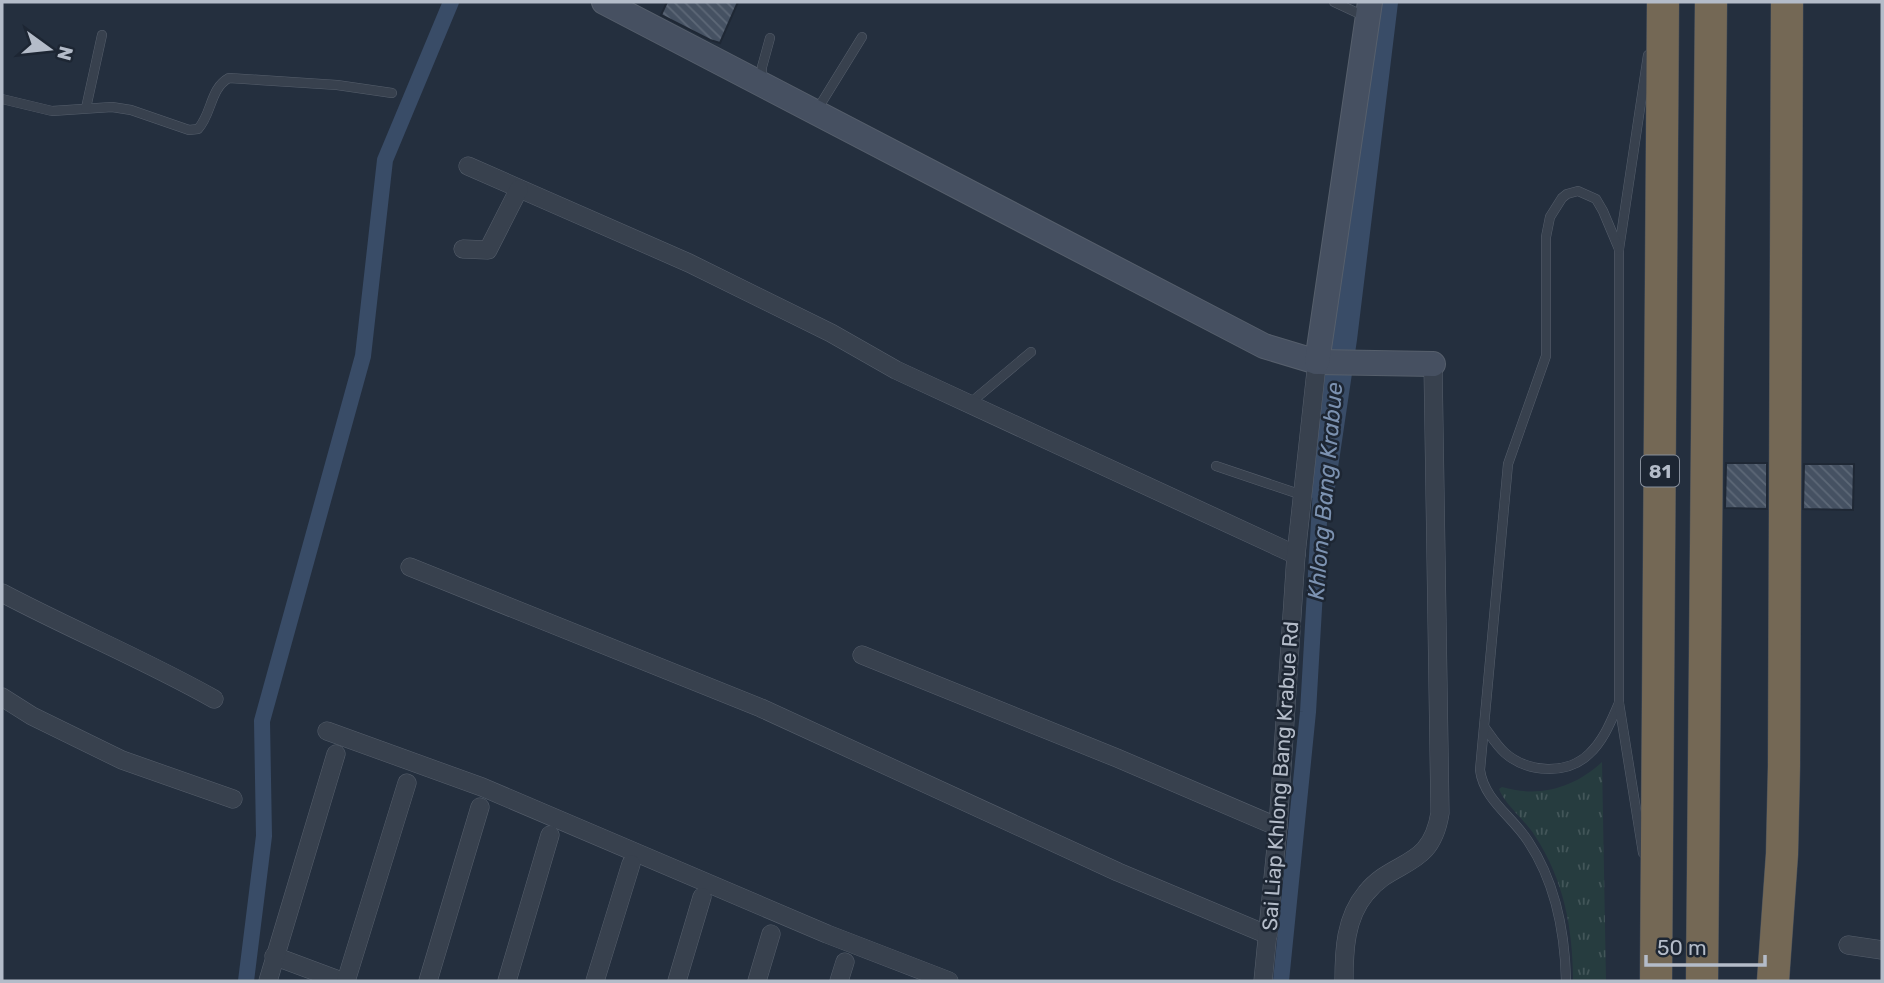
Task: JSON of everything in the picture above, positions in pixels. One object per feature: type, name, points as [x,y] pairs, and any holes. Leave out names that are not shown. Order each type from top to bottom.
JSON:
[{"type":"highway","name":"81","points":[[1702,981],[1711,2]]},
{"type":"highway","points":[[1773,981],[1782,854],[1784,766],[1787,2]]},
{"type":"highway","name":"81","points":[[1656,981],[1658,15]]},
{"type":"street","points":[[604,2],[1264,346],[1317,362],[1433,364],[1440,813],[1437,827],[1426,849],[1375,884],[1357,906],[1345,947],[1344,981]]},
{"type":"street","points":[[1317,362],[1369,10]]},
{"type":"street","points":[[468,166],[689,263],[812,323],[896,370],[1296,555]]},
{"type":"street","points":[[463,249],[488,250],[519,189]]},
{"type":"street","name":"Sai Liap Khlong Bang Krabue Rd","points":[[1263,981],[1278,827],[1296,555],[1317,362]]},
{"type":"street","points":[[410,567],[761,708],[1118,872],[1268,935]]},
{"type":"street","points":[[2,593],[164,671],[214,699]]},
{"type":"street","points":[[862,655],[1117,758],[1278,827]]},
{"type":"street","points":[[2,697],[32,716],[122,761],[233,799]]},
{"type":"street","points":[[327,731],[482,788],[827,934],[949,981]]},
{"type":"street","points":[[268,981],[336,754]]},
{"type":"street","points":[[346,981],[407,783]]},
{"type":"street","points":[[428,981],[480,807]]},
{"type":"street","points":[[507,981],[550,835]]},
{"type":"street","points":[[595,981],[631,864]]},
{"type":"street","points":[[677,981],[702,897]]},
{"type":"street","points":[[757,981],[771,934]]},
{"type":"street","points":[[1848,945],[1882,950]]},
{"type":"street","points":[[274,956],[341,981]]},
{"type":"street","points":[[839,981],[845,962]]},
{"type":"lane","points":[[1334,2],[1369,10]]},
{"type":"lane","points":[[1656,2],[1658,15]]},
{"type":"lane","points":[[86,108],[102,35]]},
{"type":"lane","points":[[815,113],[862,37]]},
{"type":"lane","points":[[762,85],[762,67],[770,38]]},
{"type":"lane","points":[[1644,861],[1619,703],[1619,249],[1650,43]]},
{"type":"lane","points":[[2,99],[51,111],[112,107],[131,110],[189,130],[198,129],[205,121],[218,87],[229,78],[337,85],[393,93]]},
{"type":"lane","points":[[1566,981],[1561,920],[1546,875],[1528,841],[1488,794],[1480,770],[1508,464],[1546,356],[1546,237],[1550,216],[1567,194],[1572,192],[1590,195],[1603,211],[1619,249]]},
{"type":"lane","points":[[969,404],[1031,352]]},
{"type":"lane","points":[[1216,466],[1303,495]]},
{"type":"lane","points":[[1485,728],[1499,747],[1516,760],[1536,767],[1559,768],[1580,761],[1595,747],[1609,728],[1619,703]]},
{"type":"lane","points":[[1646,874],[1656,940]]},
{"type":"green space","points":[[1602,762],[1606,981],[1573,981],[1569,924],[1560,888],[1535,836],[1499,789],[1502,787],[1543,791],[1555,788],[1580,778]]},
{"type":"building","points":[[667,2],[738,2],[720,43],[661,15]]},
{"type":"building","points":[[1726,463],[1767,463],[1767,509],[1725,508]]},
{"type":"building","points":[[1804,464],[1854,464],[1853,510],[1803,509]]},
{"type":"waterway","points":[[246,981],[264,836],[262,721],[363,356],[385,160],[451,2]]},
{"type":"waterway","name":"Khlong Bang Krabue","points":[[1321,487],[1343,339],[1384,2]]},
{"type":"waterway","name":"Khlong Bang Krabue","points":[[1281,981],[1308,712],[1321,487]]}]
